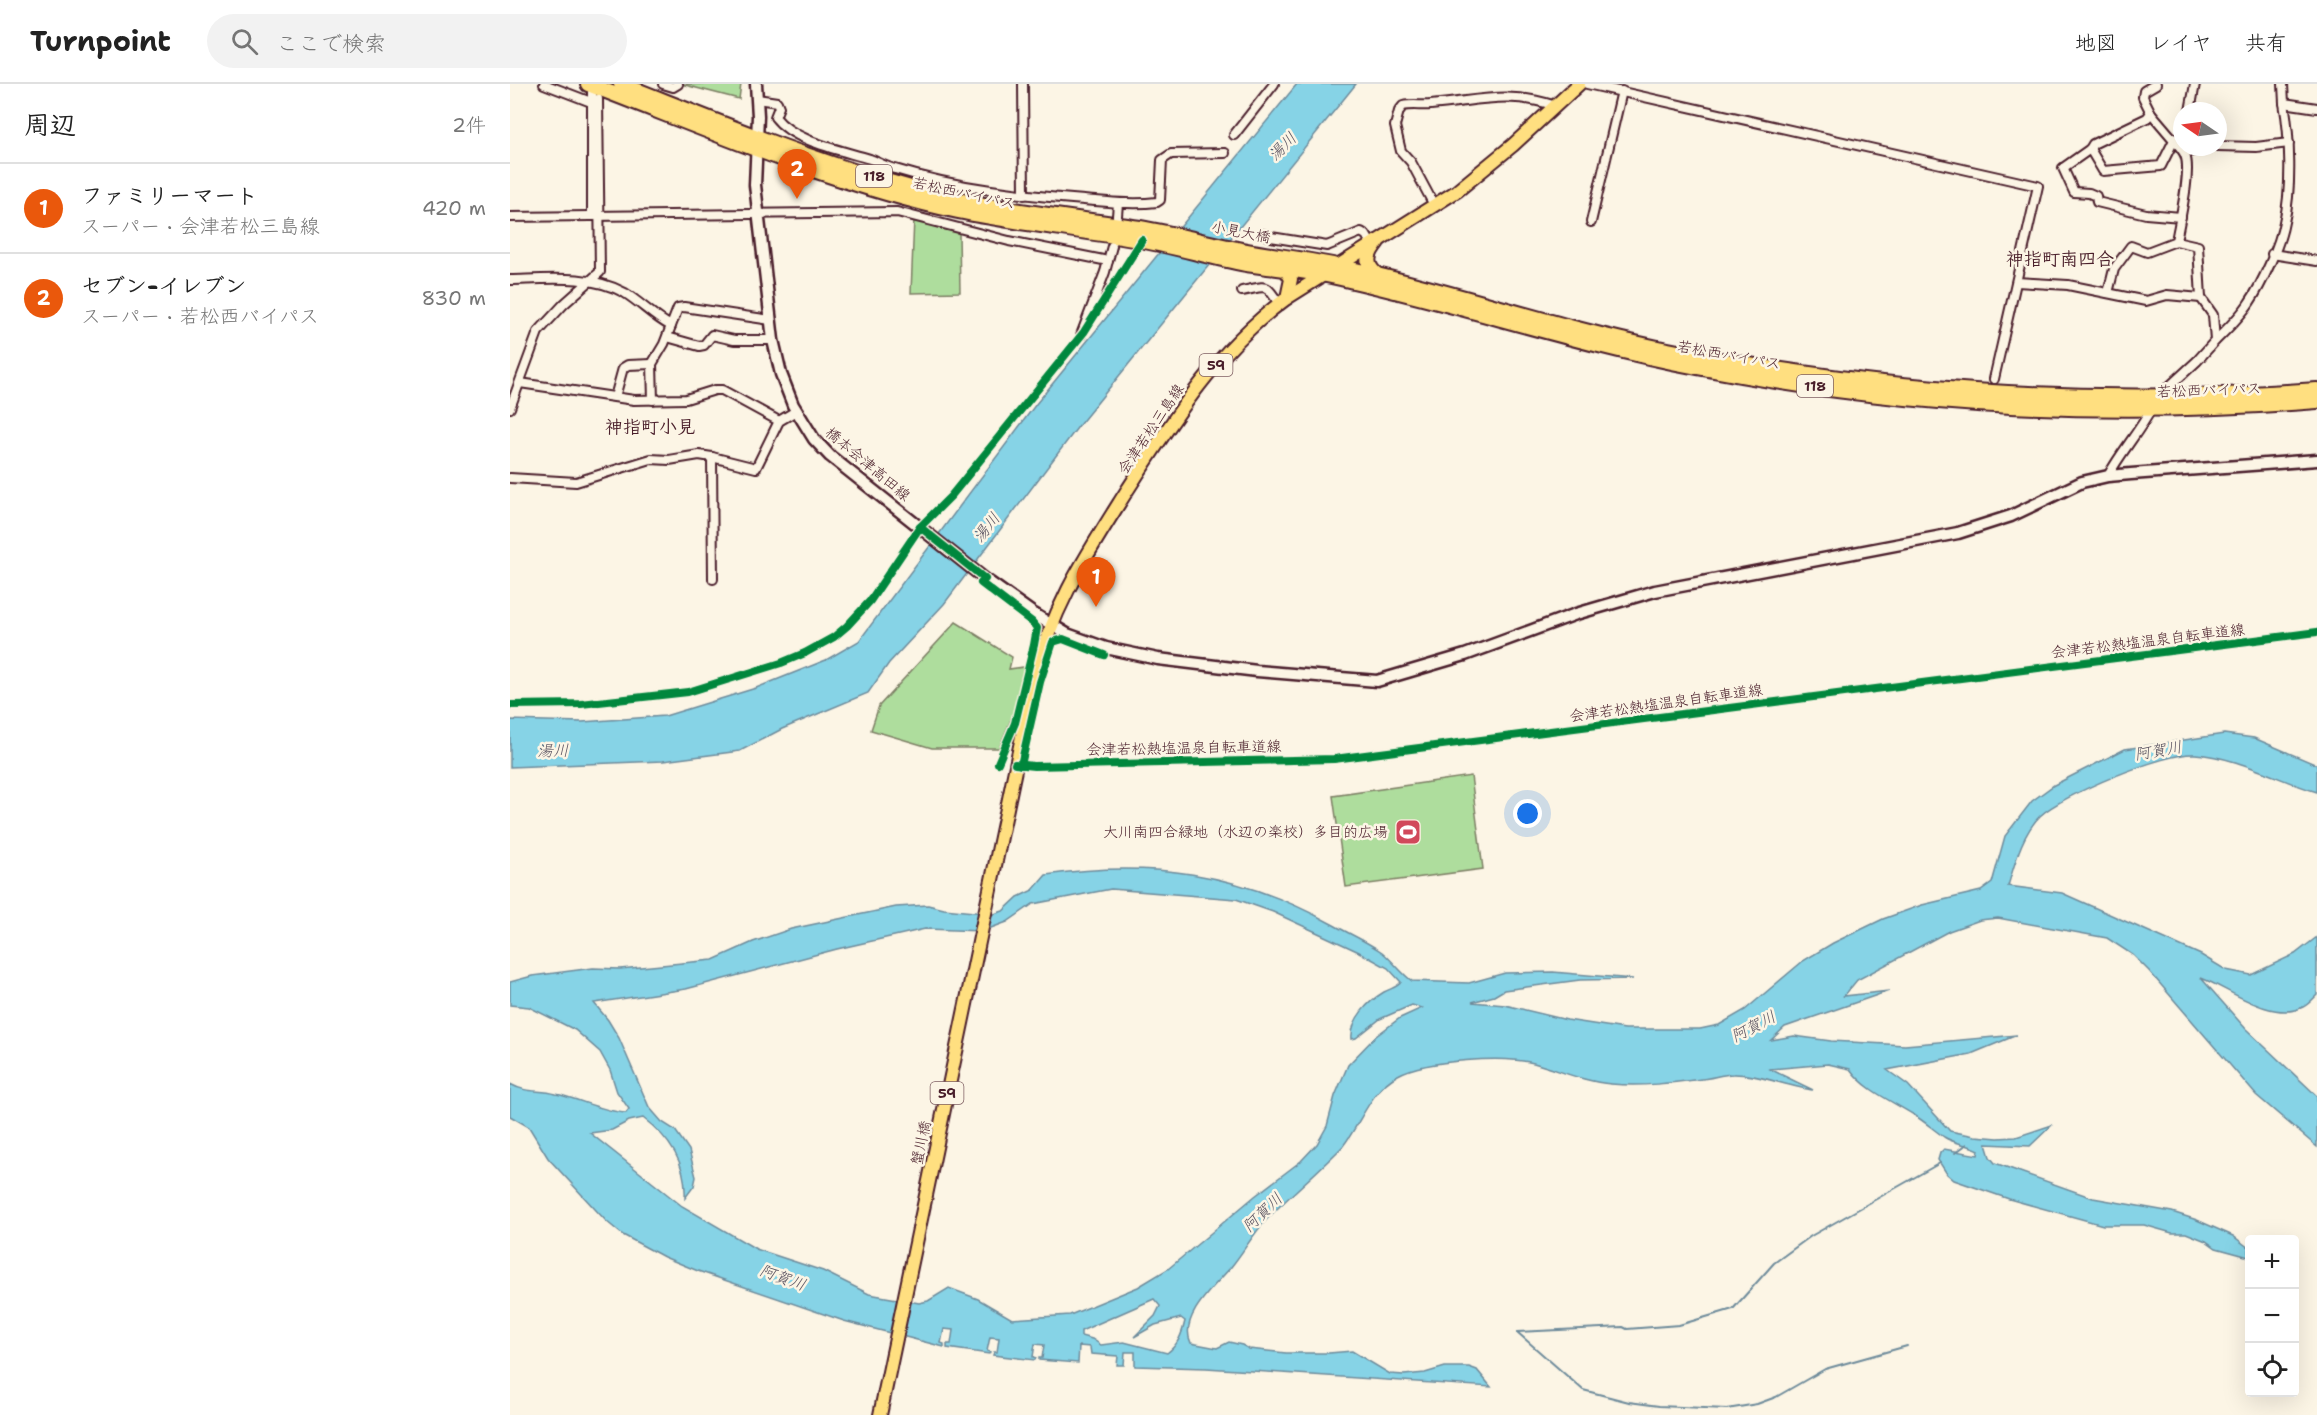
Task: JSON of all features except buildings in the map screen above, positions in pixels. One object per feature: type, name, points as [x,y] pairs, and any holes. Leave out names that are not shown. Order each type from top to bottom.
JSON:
[{"type":"highway","name":"若松西バイパス","points":[[621,84],[757,142]]},
{"type":"highway","name":"若松西バイパス","points":[[592,93],[958,199],[1137,233]]},
{"type":"highway","name":"小見大橋","points":[[1137,233],[1247,257],[1285,269],[1324,275]]},
{"type":"highway","points":[[1375,244],[1368,258],[1369,266],[1377,275]]},
{"type":"highway","name":"小見大橋","points":[[1247,257],[1339,266]]},
{"type":"highway","name":"若松西バイパス","points":[[1339,266],[1588,332],[1657,348],[1803,374],[1980,393],[2155,403],[2240,407],[2317,401]]},
{"type":"highway","name":"若松西バイパス","points":[[1324,275],[1545,332],[1695,367],[1809,386],[1952,401],[2081,408],[2317,390]]},
{"type":"main road","name":"会津若松三島線","points":[[1014,772],[1032,684],[1050,624],[1075,574],[1184,406],[1240,336],[1283,301],[1457,191],[1486,169],[1579,84]]},
{"type":"main road","points":[[1283,301],[1291,282],[1285,269]]},
{"type":"main road","name":"蟹川橋","points":[[880,1415],[1014,772]]},
{"type":"street","points":[[510,408],[512,396],[520,382],[538,332],[576,292],[600,272],[592,93],[544,84]]},
{"type":"street","points":[[663,84],[673,87],[678,84]]},
{"type":"street","name":"橋本会津高田線","points":[[756,84],[755,185],[773,340],[787,393],[796,411],[814,439],[830,456],[985,579],[1050,624],[1092,644],[1158,659],[1257,671],[1377,681],[1454,658],[1576,614],[1655,591],[1958,533],[2011,516],[2082,482],[2108,476],[2317,460]]},
{"type":"street","points":[[1023,84],[1024,195]]},
{"type":"street","points":[[1234,135],[1274,84]]},
{"type":"street","points":[[1587,84],[2038,186],[1994,379]]},
{"type":"street","points":[[2156,84],[2144,91],[2143,97],[2151,113],[2173,139]]},
{"type":"street","points":[[2192,102],[2195,84]]},
{"type":"street","points":[[2108,476],[2120,453],[2138,433],[2155,403],[2197,362],[2248,304],[2282,232],[2286,212],[2289,143],[2283,84]]},
{"type":"street","points":[[1591,222],[1622,91]]},
{"type":"street","points":[[1434,206],[1411,162],[1401,151],[1395,126],[1399,111],[1403,106],[1498,97],[1532,100],[1556,106]]},
{"type":"street","points":[[757,99],[777,102],[779,107],[775,117],[787,130],[848,154],[949,183],[1024,195],[1118,203],[1157,202],[1160,200],[1164,157],[1171,154],[1226,153]]},
{"type":"street","points":[[2284,103],[2317,108]]},
{"type":"street","points":[[2151,113],[2147,118],[2093,144],[2090,149],[2063,168],[2074,192],[2096,195],[2097,202],[2127,211],[2181,217]]},
{"type":"street","points":[[2090,149],[2103,171],[2161,166],[2173,142]]},
{"type":"street","points":[[2227,146],[2256,147],[2289,143]]},
{"type":"street","points":[[2176,241],[2185,195],[2186,156]]},
{"type":"street","points":[[1117,216],[1118,203]]},
{"type":"street","points":[[510,217],[901,212],[1009,241],[1108,261]]},
{"type":"street","points":[[1263,234],[1327,246],[1361,232],[1375,244]]},
{"type":"street","points":[[2108,293],[2114,270],[2131,246],[2147,252],[2176,241],[2198,246],[2201,298],[2213,315],[2215,341]]},
{"type":"street","points":[[1081,335],[1112,246]]},
{"type":"street","points":[[2272,254],[2317,261]]},
{"type":"street","points":[[510,280],[592,280],[611,286],[625,294],[671,326]]},
{"type":"street","points":[[2017,282],[2068,285],[2145,301],[2167,296],[2201,298]]},
{"type":"street","points":[[1242,291],[1268,288],[1283,301]]},
{"type":"street","points":[[653,400],[652,364],[660,354],[675,312],[681,307],[771,320]]},
{"type":"street","points":[[667,337],[699,346],[704,345],[712,335],[734,340],[773,340]]},
{"type":"street","points":[[615,397],[623,368],[652,364]]},
{"type":"street","points":[[520,382],[615,397],[653,400],[686,399],[715,390],[723,390],[779,421]]},
{"type":"street","points":[[510,478],[576,482],[651,459],[669,460],[699,455],[756,468],[779,421],[796,411]]},
{"type":"street","points":[[712,457],[713,579]]},
{"type":"green space","points":[[681,84],[741,84],[739,99]]},
{"type":"green space","points":[[914,218],[959,233],[960,292],[911,293]]},
{"type":"green space","points":[[956,622],[1012,657],[1009,669],[1024,667],[1016,707],[999,748],[932,748],[871,730],[879,706]]},
{"type":"green space","name":"大川南四合緑地（水辺の楽校）多目的広場","points":[[1471,776],[1483,869],[1346,887],[1333,796]]},
{"type":"water","name":"湯川","points":[[1297,84],[1356,84],[1080,424],[944,604],[889,663],[868,693],[782,729],[740,751],[663,761],[510,767],[510,720],[582,722],[665,716],[756,688],[826,660],[859,641],[1036,404]]},
{"type":"water","name":"阿賀川","points":[[2224,734],[2254,738],[2317,765],[2317,792],[2242,764],[2195,754],[2161,760],[2114,776],[2069,797],[2040,816],[2028,831],[2016,858],[2008,886],[2062,893],[2201,955],[2226,970],[2251,975],[2295,954],[2317,937],[2317,995],[2303,1007],[2291,1011],[2278,1011],[2250,1002],[2201,978],[2246,1029],[2317,1096],[2317,1147],[2256,1095],[2133,955],[2107,938],[1998,918],[1980,920],[1949,931],[1857,980],[1844,996],[1889,991],[1785,1027],[1771,1040],[1794,1036],[1831,1041],[1905,1045],[2017,1035],[1971,1054],[1887,1070],[1908,1085],[1950,1131],[1975,1136],[2016,1137],[2052,1125],[2030,1146],[1986,1144],[1990,1157],[1995,1163],[2093,1198],[2172,1212],[2197,1220],[2233,1236],[2245,1245],[2245,1256],[2216,1248],[2186,1233],[2172,1233],[2144,1225],[2103,1225],[2009,1199],[1954,1180],[1938,1160],[1940,1153],[1944,1149],[1978,1155],[1979,1150],[1944,1137],[1914,1115],[1871,1090],[1850,1069],[1828,1064],[1770,1069],[1813,1090],[1742,1074],[1656,1084],[1611,1084],[1582,1079],[1524,1061],[1466,1061],[1410,1070],[1388,1081],[1373,1098],[1343,1146],[1267,1219],[1231,1267],[1200,1302],[1194,1312],[1188,1333],[1191,1343],[1217,1348],[1229,1342],[1249,1349],[1286,1353],[1352,1351],[1390,1374],[1404,1375],[1425,1373],[1445,1367],[1469,1367],[1477,1370],[1491,1387],[1206,1368],[1135,1366],[1135,1352],[1125,1352],[1124,1365],[1117,1365],[1118,1356],[1091,1354],[1090,1347],[1079,1346],[1078,1363],[1039,1360],[1042,1358],[1044,1345],[1035,1344],[1033,1357],[1036,1358],[1035,1360],[993,1355],[997,1352],[999,1338],[990,1337],[987,1351],[990,1352],[989,1354],[947,1348],[947,1344],[951,1344],[953,1330],[944,1329],[941,1343],[944,1347],[844,1321],[698,1271],[664,1257],[623,1235],[606,1221],[548,1158],[529,1127],[510,1116],[510,1084],[522,1089],[565,1096],[617,1112],[626,1113],[629,1109],[617,1092],[610,1070],[600,1052],[575,1030],[529,1007],[510,1005],[510,982],[532,976],[593,968],[620,969],[713,960],[753,942],[791,929],[896,907],[928,905],[944,909],[994,914],[1003,911],[1018,897],[1033,890],[1046,875],[1084,871],[1157,870],[1192,874],[1227,881],[1261,892],[1296,906],[1370,944],[1382,952],[1412,981],[1469,983],[1505,973],[1553,972],[1633,979],[1580,980],[1504,990],[1494,996],[1472,1002],[1505,1005],[1567,1020],[1625,1029],[1700,1029],[1719,1025],[1745,1010],[1803,961],[1833,943],[1883,919],[1922,905],[1981,891],[1992,883],[2005,836],[2032,801],[2054,785],[2125,749]],"holes":[[[1111,889],[1236,899],[1273,912],[1359,952],[1388,968],[1401,982],[1378,996],[1362,1011],[1354,1024],[1352,1039],[1380,1019],[1412,1005],[1422,1008],[1400,1018],[1376,1036],[1348,1065],[1335,1096],[1327,1126],[1317,1144],[1301,1161],[1255,1196],[1168,1269],[1138,1287],[1070,1315],[1012,1319],[978,1299],[949,1288],[928,1301],[919,1303],[869,1294],[823,1271],[756,1249],[682,1206],[590,1133],[612,1130],[629,1121],[643,1118],[661,1134],[675,1152],[683,1174],[685,1198],[694,1186],[696,1177],[689,1150],[675,1130],[662,1122],[649,1107],[619,1038],[594,1003],[686,989],[837,949],[925,929],[983,931],[1007,922],[1033,904]],[[1154,1299],[1160,1306],[1155,1316],[1134,1337],[1155,1325],[1181,1318],[1185,1321],[1181,1335],[1167,1353],[1124,1342],[1101,1345],[1081,1336],[1081,1331]]]},
{"type":"waterway","points":[[1955,1153],[1967,1144]]},
{"type":"waterway","points":[[1517,1332],[1679,1325],[1733,1309],[1774,1263],[1811,1236],[1940,1163]]},
{"type":"waterway","points":[[1517,1332],[1583,1390],[1629,1402],[1659,1406],[1727,1409],[1757,1404],[1776,1397],[1825,1369],[1907,1346]]},
{"type":"cycle path","points":[[510,705],[581,704],[688,692],[781,663],[834,637],[870,601],[920,527],[951,496],[1084,332],[1142,240]]},
{"type":"cycle path","points":[[920,527],[985,579]]},
{"type":"cycle path","points":[[981,583],[1037,628],[1015,723],[998,763]]},
{"type":"cycle path","name":"会津若松熱塩温泉自転車道線","points":[[1015,764],[1034,766],[1334,759],[2317,632]]},
{"type":"cycle path","points":[[1021,765],[1040,682],[1053,642],[1063,639],[1104,655]]},
{"type":"place","name":"セブン-イレブン","points":[[797,199]]},
{"type":"place","name":"ファミリーマート","points":[[1096,607]]},
{"type":"place","name":"大川南四合緑地（水辺の楽校）多目的広場","points":[[1408,832]]},
{"type":"district","name":"神指町南四合","points":[[2060,259]]},
{"type":"district","name":"神指町小見","points":[[650,427]]}]
